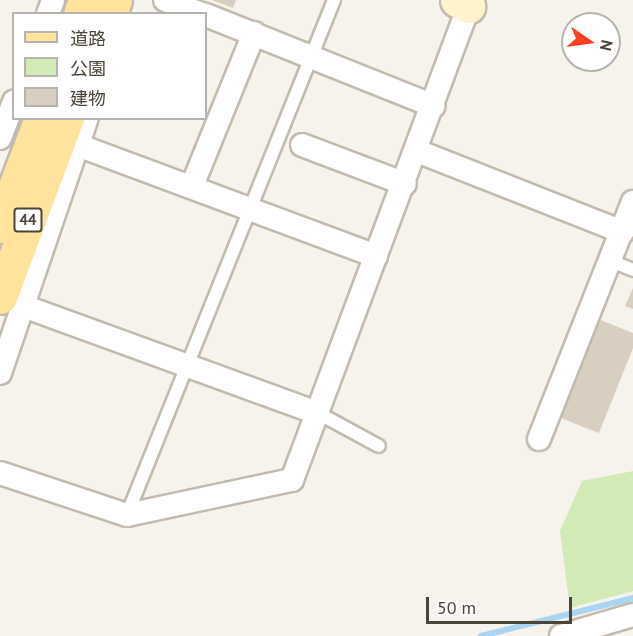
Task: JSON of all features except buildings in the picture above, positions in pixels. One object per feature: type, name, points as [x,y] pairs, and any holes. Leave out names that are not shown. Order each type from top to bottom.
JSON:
[{"type":"main road","points":[[0,162],[36,124]]},
{"type":"main road","name":"44","points":[[0,226],[36,124]]},
{"type":"main road","name":"44","points":[[13,302],[36,124]]},
{"type":"street","points":[[165,0],[198,12]]},
{"type":"street","points":[[0,473],[127,515],[292,480],[417,151],[465,2]]},
{"type":"street","points":[[207,15],[433,106]]},
{"type":"street","points":[[192,186],[254,33]]},
{"type":"street","points":[[0,138],[36,124],[70,120]]},
{"type":"street","points":[[36,124],[376,256]]},
{"type":"street","points":[[302,144],[405,184]]},
{"type":"street","points":[[417,151],[623,232]]},
{"type":"street","points":[[539,439],[633,202]]},
{"type":"street","points":[[0,374],[13,302],[186,363],[318,413]]},
{"type":"street","points":[[561,636],[633,615]]},
{"type":"lane","points":[[127,515],[309,55],[334,0]]},
{"type":"lane","points":[[611,261],[633,270]]},
{"type":"lane","points":[[318,413],[379,446]]},
{"type":"green space","points":[[633,471],[633,591],[570,608],[560,531],[582,481]]},
{"type":"waterway","points":[[481,636],[633,598]]}]
